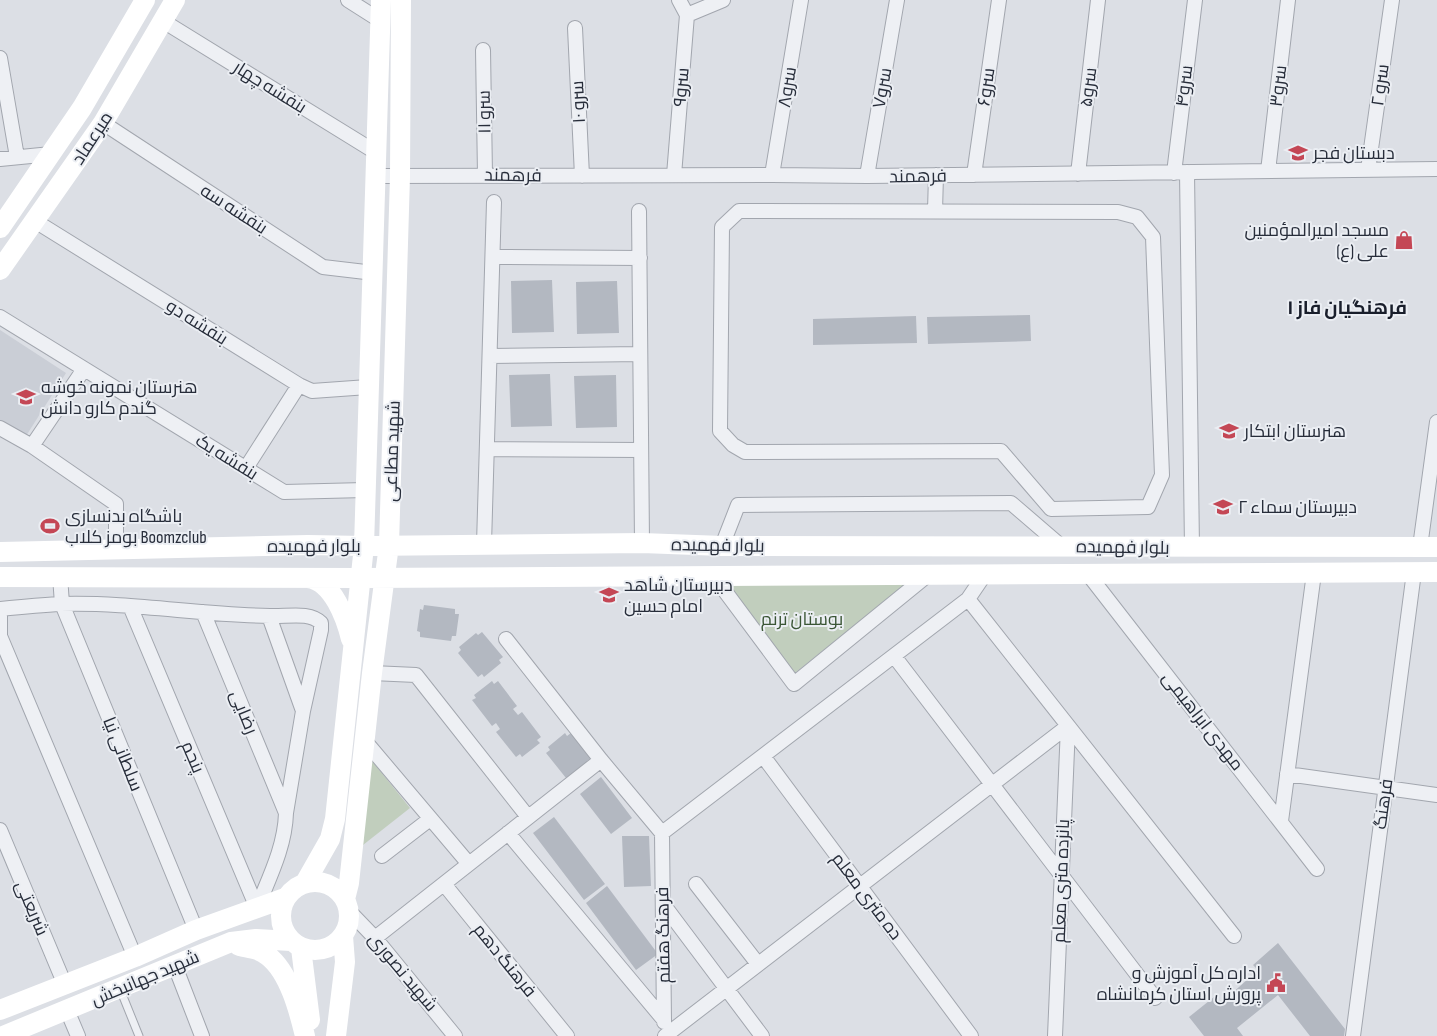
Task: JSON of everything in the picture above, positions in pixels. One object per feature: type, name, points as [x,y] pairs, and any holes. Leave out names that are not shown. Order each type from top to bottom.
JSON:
[{"type":"street","name":"میرعماد","points":[[0,228],[52,154],[106,68],[145,0]]},
{"type":"street","name":"میرعماد","points":[[0,270],[103,123],[175,0]]},
{"type":"street","points":[[348,0],[381,21]]},
{"type":"street","name":"شهید مطاعی","points":[[305,883],[330,838],[335,818],[364,546],[381,0]]},
{"type":"street","name":"شهید مطاعی","points":[[347,905],[372,673],[389,545],[400,176],[401,0]]},
{"type":"street","points":[[679,0],[687,15],[724,0]]},
{"type":"street","name":"سرو۸","points":[[772,175],[801,0]]},
{"type":"street","name":"سرو۷","points":[[867,176],[897,0]]},
{"type":"street","name":"سرو۶","points":[[974,175],[999,0]]},
{"type":"street","name":"سرو۵","points":[[1078,174],[1098,0]]},
{"type":"street","name":"سرو۴","points":[[1192,548],[1180,172],[1195,0]]},
{"type":"street","name":"سرو۳","points":[[1268,171],[1288,0]]},
{"type":"street","name":"سرو ۲","points":[[1368,170],[1392,0]]},
{"type":"street","name":"سرو۹","points":[[674,176],[687,15]]},
{"type":"street","name":"بنفشه چهار","points":[[163,22],[377,154]]},
{"type":"street","name":"سرو ۱۰","points":[[575,28],[582,176]]},
{"type":"street","name":"۱۱ سرو","points":[[483,50],[485,175]]},
{"type":"street","points":[[0,58],[17,157]]},
{"type":"street","name":"بنفشه سه","points":[[103,123],[323,267],[374,273]]},
{"type":"street","points":[[0,159],[52,154]]},
{"type":"street","name":"فرهمند","points":[[376,176],[867,176],[1437,169]]},
{"type":"street","points":[[935,212],[936,175]]},
{"type":"street","points":[[484,544],[494,202]]},
{"type":"street","points":[[739,211],[935,212],[1118,212],[1138,217],[1153,237],[1162,475],[1148,507],[1051,509],[1001,451],[745,452],[733,445],[720,431],[722,228],[739,211]]},
{"type":"street","points":[[639,212],[642,543]]},
{"type":"street","name":"بنفشه دو","points":[[36,221],[299,385],[312,391],[368,387]]},
{"type":"street","points":[[493,257],[640,258]]},
{"type":"street","name":"بنفشه یک","points":[[0,317],[284,492],[365,490]]},
{"type":"street","points":[[490,356],[640,354]]},
{"type":"street","points":[[32,446],[84,369]]},
{"type":"street","points":[[246,468],[299,385]]},
{"type":"street","points":[[1429,547],[1437,422]]},
{"type":"street","points":[[0,428],[32,446],[116,504],[116,549]]},
{"type":"street","points":[[487,449],[641,450]]},
{"type":"street","points":[[722,546],[738,505],[1011,503],[1061,546]]},
{"type":"street","name":"بلوار فهمیده","points":[[0,552],[308,544],[364,546],[642,543],[722,546],[1429,547]]},
{"type":"street","name":"فرهنگ","points":[[1353,1036],[1414,572]]},
{"type":"street","name":"بلوار فهمیده","points":[[0,577],[361,578],[1437,572]]},
{"type":"street","points":[[1281,822],[1314,573]]},
{"type":"street","points":[[713,575],[794,684],[929,574]]},
{"type":"street","points":[[506,639],[601,760],[662,833],[968,599],[986,574]]},
{"type":"street","name":"مهدی ابراهیمی","points":[[1088,574],[1317,869]]},
{"type":"street","name":"سلطانی نیا","points":[[60,576],[62,604],[196,930]]},
{"type":"street","points":[[299,577],[312,578],[332,594],[343,613],[353,644]]},
{"type":"street","points":[[968,599],[1234,936]]},
{"type":"street","points":[[135,958],[0,636],[0,610],[62,604],[130,606],[317,618],[321,623],[321,630],[303,712],[286,813],[286,829],[257,908]]},
{"type":"street","name":"پنجم","points":[[130,606],[257,908]]},
{"type":"street","name":"رضایی","points":[[203,612],[286,813]]},
{"type":"street","points":[[269,616],[303,712]]},
{"type":"street","points":[[894,656],[1155,998]]},
{"type":"street","points":[[372,673],[416,676],[528,817]]},
{"type":"street","points":[[665,1036],[1068,726]]},
{"type":"street","name":"پانزده متری معلم","points":[[1055,1036],[1068,726]]},
{"type":"street","points":[[365,741],[469,864]]},
{"type":"street","name":"ده متری معلم","points":[[763,756],[971,1036]]},
{"type":"street","points":[[375,938],[601,760]]},
{"type":"street","points":[[1287,774],[1437,795]]},
{"type":"street","points":[[382,856],[430,818]]},
{"type":"street","name":"شریعتی","points":[[0,830],[65,985]]},
{"type":"street","points":[[508,833],[664,1020]]},
{"type":"street","name":"فرهنگ هفتم","points":[[662,833],[665,1036]]},
{"type":"street","points":[[305,883],[324,883],[339,892],[347,905],[347,929],[334,945],[324,950],[312,951],[296,945],[284,932],[280,921],[281,909],[285,898],[290,891],[305,883]]},
{"type":"street","name":"فرهنگ دهم","points":[[444,884],[567,1036]]},
{"type":"street","points":[[696,884],[758,964]]},
{"type":"street","name":"شهید جهانبخش","points":[[0,1010],[135,958],[196,930],[285,898]]},
{"type":"street","points":[[663,904],[762,1036]]},
{"type":"street","name":"شهید نصوری","points":[[347,905],[455,1036]]},
{"type":"street","points":[[336,1036],[345,962],[342,936]]},
{"type":"street","name":"شهید جهانبخش","points":[[6,1032],[68,1010],[231,942],[256,939],[296,945]]},
{"type":"street","points":[[296,945],[308,1002],[309,1036]]},
{"type":"street","points":[[217,947],[234,946],[256,949],[268,956],[276,964],[289,985],[305,1036]]},
{"type":"street","points":[[175,966],[202,1036]]},
{"type":"street","points":[[68,1010],[78,1036]]},
{"type":"lane","points":[[120,988],[138,1036]]},
{"type":"shaded area","name":"هنرستان نمونه خوشه گندم کارو دانش","points":[[0,330],[66,373],[26,436],[0,420]]},
{"type":"green space","name":"بوستان ترنم","points":[[911,580],[795,673],[725,582]]},
{"type":"green space","points":[[368,756],[410,808],[363,845]]},
{"type":"building","points":[[552,280],[554,332],[512,333],[511,281]]},
{"type":"building","points":[[617,281],[619,333],[577,334],[576,282]]},
{"type":"building","points":[[1030,315],[1031,341],[928,344],[927,317]]},
{"type":"building","points":[[916,316],[917,343],[813,345],[813,319]]},
{"type":"building","points":[[550,374],[552,426],[511,427],[509,375]]},
{"type":"building","points":[[616,375],[617,427],[576,428],[574,376]]},
{"type":"building","points":[[424,605],[455,609],[455,614],[459,614],[456,636],[452,636],[451,641],[420,637],[420,632],[417,631],[420,609],[423,610]]},
{"type":"building","points":[[482,632],[503,657],[499,660],[501,663],[484,677],[482,674],[478,677],[458,653],[461,650],[459,647],[476,633],[478,635]]},
{"type":"building","points":[[492,681],[494,684],[498,681],[517,706],[513,709],[518,715],[522,712],[541,737],[537,740],[540,743],[522,757],[520,754],[516,757],[496,732],[500,729],[496,723],[492,726],[472,700],[476,698],[474,695]]},
{"type":"building","points":[[565,733],[567,736],[571,733],[591,758],[587,761],[590,764],[572,778],[570,775],[566,778],[546,753],[550,750],[548,747]]},
{"type":"building","points":[[601,777],[632,818],[611,834],[580,794]]},
{"type":"building","points":[[554,817],[605,884],[584,900],[533,833]]},
{"type":"building","points":[[622,836],[649,836],[651,886],[624,887]]},
{"type":"building","points":[[607,886],[658,954],[636,970],[586,903]]},
{"type":"building","name":"اداره کل آموزش و پرورش استان کرمانشاه","points":[[1278,943],[1345,1029],[1344,1036],[1310,1036],[1278,995],[1237,1028],[1243,1036],[1204,1036],[1189,1017],[1214,997],[1220,1004],[1258,970],[1253,965]]},
{"type":"place","name":"دبستان فجر","points":[[1298,153]]},
{"type":"place","name":"مسجد امیرالمؤمنین علی (ع)","points":[[1404,240]]},
{"type":"place","name":"هنرستان نمونه خوشه گندم کارو دانش","points":[[26,397]]},
{"type":"place","name":"هنرستان ابتکار","points":[[1229,431]]},
{"type":"place","name":"دبیرستان سماء ٢","points":[[1223,507]]},
{"type":"place","name":"باشگاه بدنسازی بومز کلاب Boomzclub","points":[[50,526]]},
{"type":"place","name":"دبیرستان شاهد امام حسین","points":[[609,595]]},
{"type":"place","name":"اداره کل آموزش و پرورش استان کرمانشاه","points":[[1276,983]]},
{"type":"district","name":"فرهنگیان فاز ۱","points":[[1347,307]]}]
